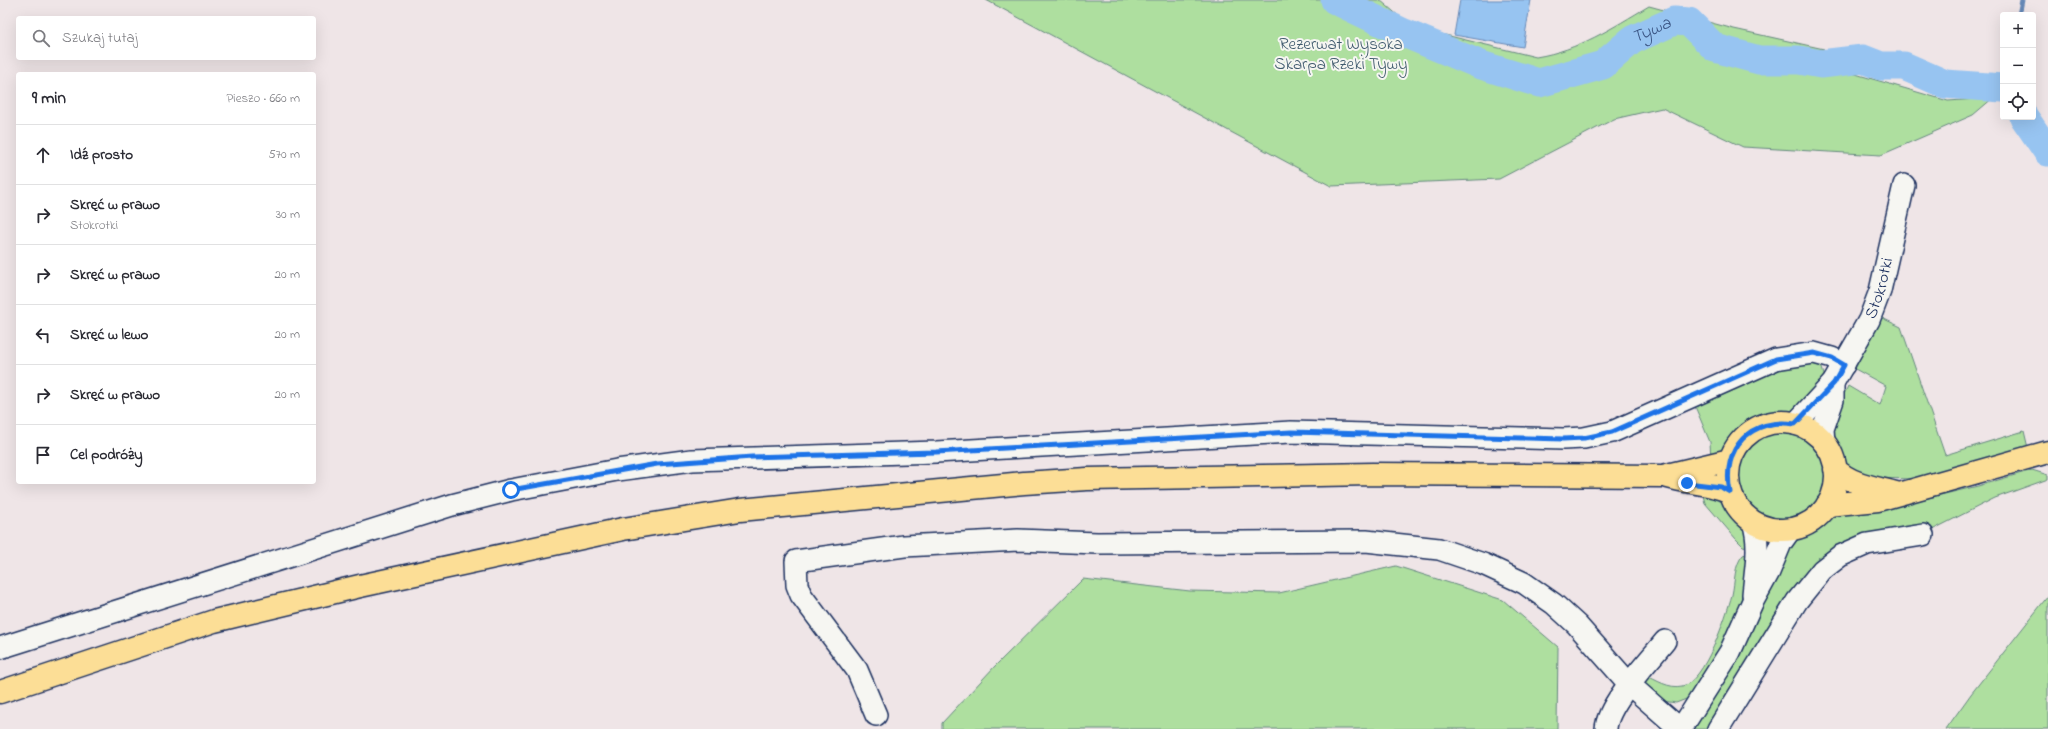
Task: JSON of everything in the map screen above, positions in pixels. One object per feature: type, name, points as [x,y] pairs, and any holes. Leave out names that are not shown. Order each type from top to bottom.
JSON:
[{"type":"main road","points":[[1777,422],[1795,424],[1806,428],[1824,443],[1831,455],[1835,469],[1834,488],[1827,505],[1812,521],[1791,529],[1776,530],[1753,522],[1739,509],[1730,492],[1728,476],[1730,460],[1738,444],[1751,432],[1768,424],[1777,422]]},
{"type":"main road","points":[[1827,505],[1878,500],[1936,485],[2048,452]]},
{"type":"main road","points":[[0,692],[214,621],[360,586],[623,530],[740,510],[1024,483],[1087,479],[1372,474],[1663,476],[1730,460]]},
{"type":"main road","points":[[1835,469],[1841,474],[1860,484],[1900,494]]},
{"type":"main road","points":[[1663,476],[1687,483],[1721,487],[1730,492]]},
{"type":"street","name":"Stokrotki","points":[[1795,424],[1834,383],[1869,320],[1880,291],[1904,185]]},
{"type":"street","points":[[0,648],[452,505],[511,490],[651,465],[752,457],[936,452],[1291,432],[1548,439],[1584,438],[1612,432],[1776,359],[1814,353],[1832,358],[1844,365]]},
{"type":"street","name":"Stokrotki","points":[[1824,443],[1823,429],[1833,400],[1834,383]]},
{"type":"street","points":[[1752,603],[1758,549],[1757,534],[1753,522]]},
{"type":"street","points":[[876,715],[857,670],[801,595],[797,585],[796,561],[904,546],[1018,540],[1097,543],[1366,541],[1439,549],[1483,564],[1524,583],[1554,604],[1577,625],[1630,685],[1680,729],[1730,652],[1752,603],[1769,572],[1781,543],[1791,529]]},
{"type":"street","points":[[1718,729],[1797,601],[1822,570],[1840,556],[1867,544],[1923,535]]},
{"type":"street","points":[[1606,729],[1606,722],[1614,704],[1665,641]]},
{"type":"green space","name":"Rezerwat Wysoka Skarpa Rzeki Tywy","points":[[986,0],[1380,0],[1407,23],[1433,32],[1536,57],[1552,54],[1581,44],[1649,6],[1734,29],[1824,49],[1832,71],[1845,71],[1948,101],[1993,98],[1973,115],[1881,155],[1743,147],[1662,108],[1614,119],[1499,179],[1331,186]]},
{"type":"green space","points":[[1880,317],[1901,327],[1945,455],[2024,431],[2028,448],[1918,479],[1864,478],[1847,467],[1832,435],[1833,417],[1848,386],[1880,405],[1886,386],[1855,369]]},
{"type":"green space","points":[[1809,362],[1821,365],[1825,378],[1791,414],[1770,416],[1752,423],[1738,434],[1727,449],[1711,460],[1710,442],[1694,404],[1777,367]]},
{"type":"green space","points":[[1773,431],[1791,431],[1807,438],[1820,451],[1827,467],[1827,485],[1820,501],[1807,514],[1791,521],[1773,521],[1757,514],[1744,501],[1737,485],[1737,467],[1744,451],[1757,438]]},
{"type":"green space","points":[[2032,470],[2048,475],[2048,479],[1995,498],[1932,530],[1925,524],[1873,536],[1850,544],[1712,729],[1691,729],[1797,536],[1817,525],[1831,513],[1903,504],[1978,486]]},
{"type":"green space","points":[[1702,492],[1726,502],[1747,530],[1752,548],[1743,546],[1736,539],[1705,503]]},
{"type":"green space","points":[[1743,555],[1751,555],[1740,607],[1729,636],[1689,698],[1676,703],[1663,701],[1656,697],[1641,680],[1645,675],[1667,685],[1677,687],[1691,682],[1699,673],[1720,632],[1732,595],[1738,564]]},
{"type":"green space","points":[[1396,566],[1503,600],[1558,647],[1557,729],[942,729],[942,723],[995,666],[1083,579],[1190,591],[1279,593]]},
{"type":"green space","points":[[2048,596],[2048,729],[1946,729],[1971,694]]},
{"type":"water","points":[[1460,0],[1531,0],[1523,47],[1454,35]]},
{"type":"waterway","name":"Tywa","points":[[1335,0],[1404,33],[1481,65],[1539,83],[1603,65],[1632,40],[1674,21],[1689,22],[1715,48],[1759,60],[1799,60],[1821,64],[1863,59],[1881,66],[1904,66],[1945,84],[2000,88]]},
{"type":"waterway","points":[[2020,12],[2022,0]]},
{"type":"waterway","name":"Tywa","points":[[2026,120],[2048,152]]},
{"type":"route","points":[[511,490],[657,464],[692,460],[752,457],[936,452],[1291,432],[1563,439],[1584,438],[1612,432],[1776,359],[1793,355],[1814,353],[1832,358],[1844,365],[1834,383],[1819,397],[1795,424],[1786,422],[1768,424],[1759,427],[1744,437],[1738,444],[1730,460],[1728,468],[1730,492],[1721,487],[1687,483]]}]
